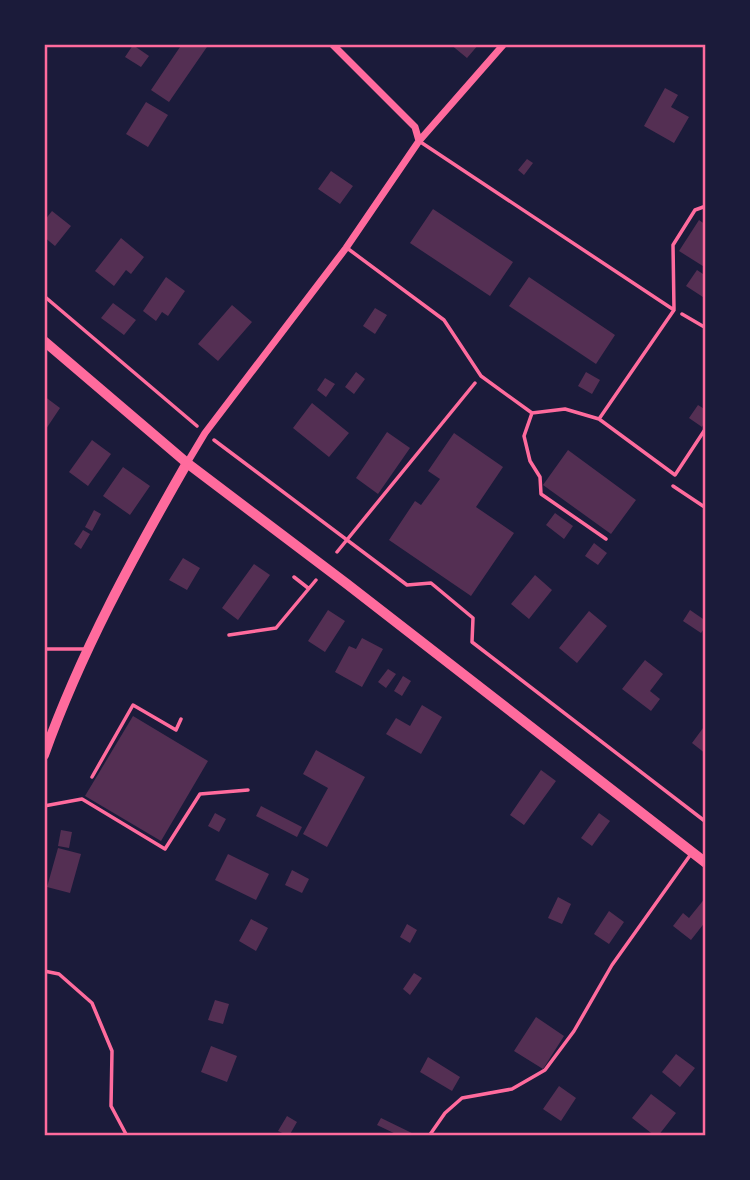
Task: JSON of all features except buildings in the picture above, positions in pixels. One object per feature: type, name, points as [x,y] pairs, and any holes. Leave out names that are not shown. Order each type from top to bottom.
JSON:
[{"type":"main road","points":[[44,341],[187,463],[706,863]]},
{"type":"main road","points":[[44,755],[62,703],[112,598],[187,463]]},
{"type":"street","points":[[332,44],[415,127],[419,141]]},
{"type":"street","points":[[187,463],[205,433],[346,248],[419,141],[504,44]]},
{"type":"lane","points":[[419,141],[674,310]]},
{"type":"lane","points":[[599,419],[674,310],[673,245],[695,209],[706,206]]},
{"type":"lane","points":[[346,248],[444,320],[481,376],[532,413],[565,409],[599,419],[675,475],[706,428]]},
{"type":"lane","points":[[532,413],[524,436],[530,461],[540,477],[541,494],[606,539]]},
{"type":"lane","points":[[44,649],[88,649]]},
{"type":"lane","points":[[44,806],[82,799],[165,849],[200,794],[248,790]]},
{"type":"lane","points":[[429,1136],[445,1113],[461,1098],[512,1088],[545,1070],[574,1031],[612,965],[692,852]]},
{"type":"path","points":[[44,296],[205,433],[346,541],[407,585],[431,583],[473,618],[472,642],[706,822]]},
{"type":"path","points":[[674,310],[706,328]]},
{"type":"path","points":[[337,552],[481,376]]},
{"type":"path","points":[[294,577],[308,587]]},
{"type":"path","points":[[229,635],[276,628],[316,580]]},
{"type":"path","points":[[92,777],[133,705],[176,730],[181,719]]},
{"type":"path","points":[[44,971],[59,974],[92,1003],[112,1051],[111,1106],[127,1136]]}]
